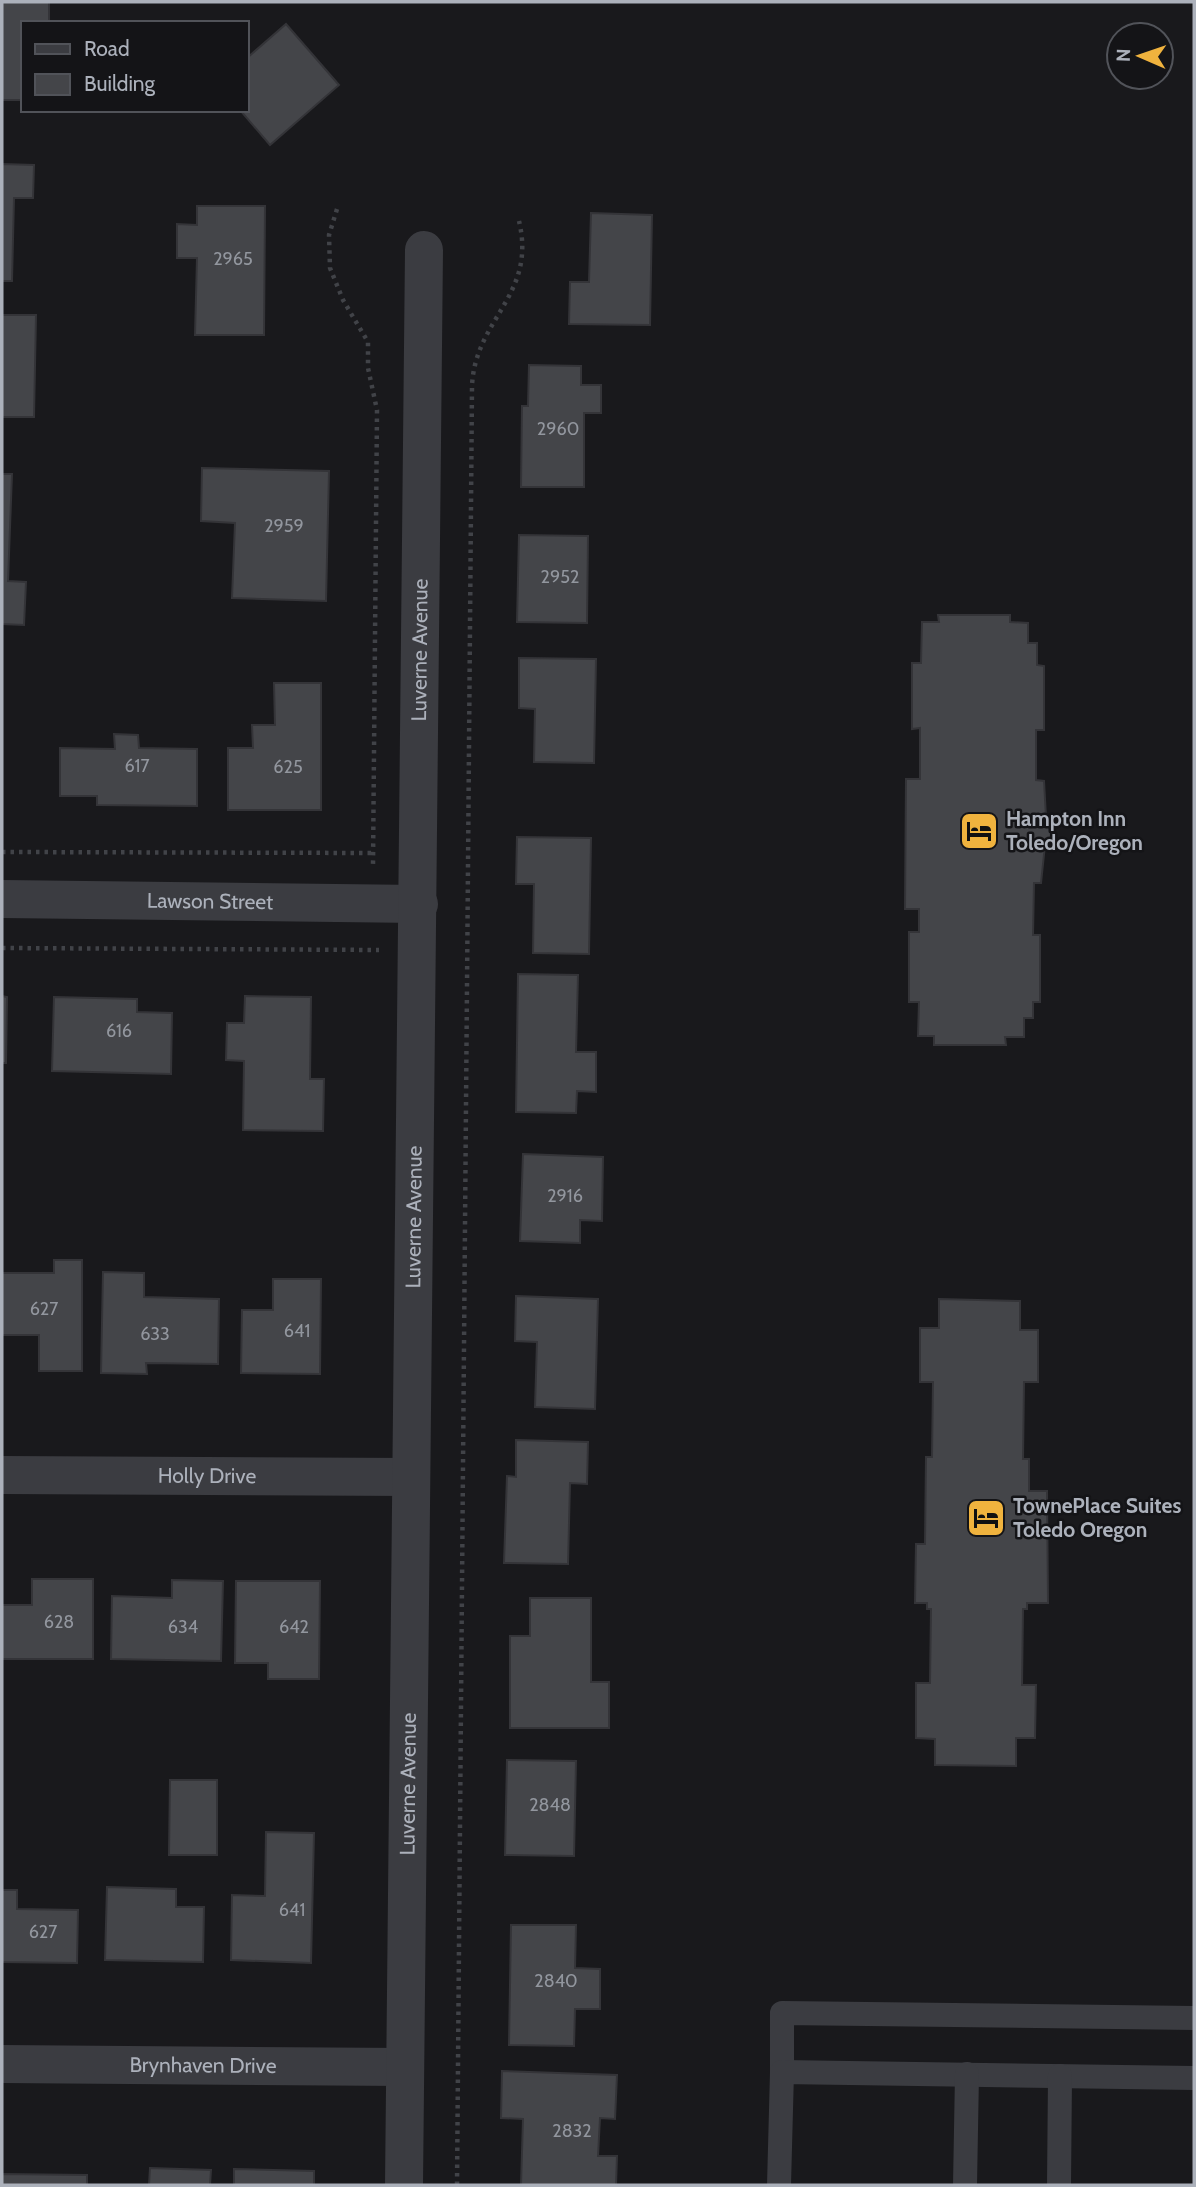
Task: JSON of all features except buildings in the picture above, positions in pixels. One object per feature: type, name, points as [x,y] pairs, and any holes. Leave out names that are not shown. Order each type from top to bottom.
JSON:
[{"type":"street","name":"Luverne Avenue","points":[[404,2185],[419,950],[424,250]]},
{"type":"street","name":"Lawson Street","points":[[2,899],[419,904]]},
{"type":"street","name":"Holly Drive","points":[[2,1475],[411,1477]]},
{"type":"street","name":"Brynhaven Drive","points":[[2,2064],[405,2067]]},
{"type":"lane","points":[[779,2185],[782,2013],[1194,2018]]},
{"type":"lane","points":[[782,2072],[1194,2078]]},
{"type":"lane","points":[[965,2185],[967,2074]]},
{"type":"lane","points":[[1059,2185],[1060,2076]]},
{"type":"path","points":[[337,209],[329,235],[330,268],[343,300],[368,342],[368,368],[377,410],[372,950]]},
{"type":"path","points":[[457,2185],[473,372],[484,337],[519,279],[524,249],[519,221]]},
{"type":"path","points":[[2,852],[373,853]]},
{"type":"path","points":[[2,948],[468,951]]},
{"type":"place","name":"Hampton Inn Toledo/Oregon","points":[[979,831]]},
{"type":"place","name":"TownePlace Suites Toledo Oregon","points":[[986,1518]]}]
